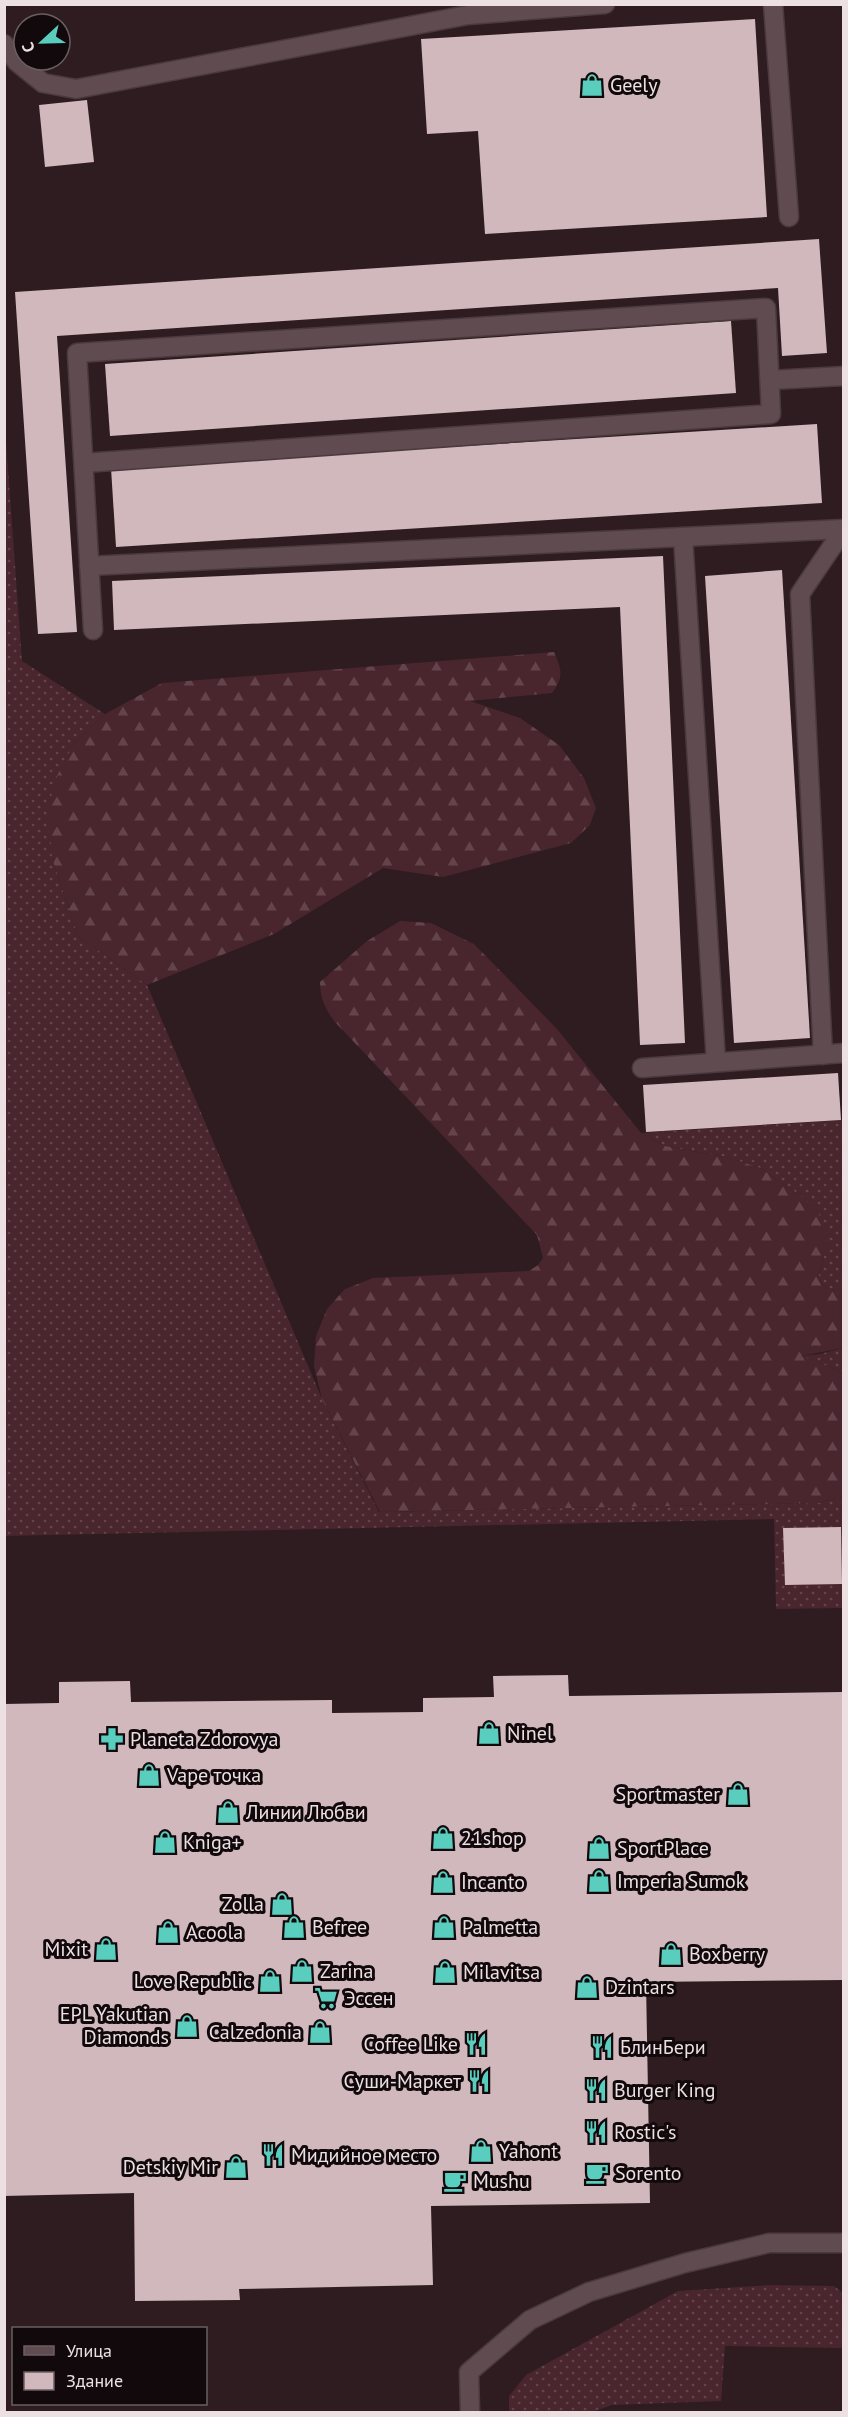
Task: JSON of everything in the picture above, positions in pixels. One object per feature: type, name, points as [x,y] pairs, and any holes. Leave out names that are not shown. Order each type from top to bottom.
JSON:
[{"type":"lane","points":[[4,44],[17,62],[43,83],[76,89],[468,15],[605,4]]},
{"type":"lane","points":[[773,4],[789,217]]},
{"type":"lane","points":[[84,464],[771,414],[766,308],[77,353],[93,630]]},
{"type":"lane","points":[[771,380],[843,376]]},
{"type":"lane","points":[[89,566],[843,529]]},
{"type":"lane","points":[[823,1055],[800,594],[843,529]]},
{"type":"lane","points":[[683,537],[716,1062]]},
{"type":"lane","points":[[642,1068],[843,1053]]},
{"type":"lane","points":[[470,2412],[469,2372],[530,2320],[589,2292],[685,2263],[769,2243],[843,2243]]},
{"type":"green space","points":[[4,414],[22,661],[105,714],[73,745],[52,858],[78,936],[147,985],[322,1399],[379,1512],[818,1503],[843,1496],[843,1608],[776,1609],[774,1519],[5,1536]]},
{"type":"green space","points":[[554,652],[559,664],[560,678],[552,693],[470,701],[520,718],[559,745],[584,778],[596,808],[590,825],[571,843],[443,877],[383,868],[274,934],[147,985],[78,936],[52,858],[48,808],[57,776],[73,745],[105,714],[162,683]]},
{"type":"green space","points":[[400,921],[431,923],[474,944],[557,1029],[641,1133],[665,1146],[730,1158],[760,1168],[801,1196],[818,1212],[826,1229],[828,1243],[818,1278],[822,1285],[843,1295],[843,1348],[801,1356],[833,1368],[843,1375],[843,1496],[818,1503],[380,1512],[322,1399],[314,1366],[316,1336],[327,1309],[345,1289],[373,1278],[529,1271],[543,1258],[537,1235],[334,1021],[324,1003],[320,982],[367,941]]},
{"type":"green space","points":[[843,1120],[843,1295],[822,1285],[818,1278],[824,1258],[801,1196],[760,1168],[730,1158],[665,1146],[641,1133]]},
{"type":"green space","points":[[843,1348],[843,1375],[833,1368],[799,1356],[820,1354]]},
{"type":"green space","points":[[770,2285],[834,2286],[843,2293],[843,2348],[725,2346],[721,2401],[612,2405],[592,2412],[509,2412],[509,2396],[526,2375],[678,2291]]},
{"type":"building","name":"Geely","points":[[755,19],[767,217],[485,234],[478,131],[427,134],[421,39]]},
{"type":"building","points":[[87,100],[94,162],[45,167],[39,105]]},
{"type":"building","points":[[819,239],[827,353],[782,356],[778,288],[57,336],[77,632],[38,634],[15,292]]},
{"type":"building","points":[[731,321],[736,393],[110,436],[105,364]]},
{"type":"building","points":[[817,424],[822,503],[116,547],[111,468]]},
{"type":"building","points":[[663,556],[685,1043],[640,1045],[620,607],[114,630],[112,581]]},
{"type":"building","points":[[782,570],[810,1038],[734,1043],[705,576]]},
{"type":"building","points":[[838,1073],[841,1120],[646,1132],[643,1085]]},
{"type":"building","points":[[841,1527],[842,1584],[785,1585],[783,1528]]},
{"type":"building","name":"Эссен","points":[[568,1675],[569,1696],[842,1692],[844,1980],[646,1982],[650,2203],[431,2206],[433,2285],[239,2289],[240,2300],[135,2301],[134,2193],[4,2196],[4,1704],[59,1703],[59,1682],[130,1681],[131,1702],[332,1700],[332,1713],[423,1712],[423,1698],[494,1697],[493,1676]]},
{"type":"place","name":"Geely","points":[[592,85]]},
{"type":"place","name":"Ninel","points":[[489,1733]]},
{"type":"place","name":"Planeta Zdorovya","points":[[112,1739]]},
{"type":"place","name":"Vape точка","points":[[149,1775]]},
{"type":"place","name":"Sportmaster","points":[[738,1794]]},
{"type":"place","name":"Линии Любви","points":[[228,1812]]},
{"type":"place","name":"21shop","points":[[443,1838]]},
{"type":"place","name":"Kniga+","points":[[165,1842]]},
{"type":"place","name":"SportPlace","points":[[599,1848]]},
{"type":"place","name":"Imperia Sumok","points":[[599,1881]]},
{"type":"place","name":"Incanto","points":[[443,1882]]},
{"type":"place","name":"Zolla","points":[[282,1904]]},
{"type":"place","name":"Befree","points":[[294,1927]]},
{"type":"place","name":"Palmetta","points":[[444,1927]]},
{"type":"place","name":"Acoola","points":[[168,1932]]},
{"type":"place","name":"Mixit","points":[[106,1949]]},
{"type":"place","name":"Boxberry","points":[[671,1954]]},
{"type":"place","name":"Zarina","points":[[302,1971]]},
{"type":"place","name":"Milavitsa","points":[[445,1972]]},
{"type":"place","name":"Love Republic","points":[[270,1981]]},
{"type":"place","name":"Dzintars","points":[[587,1987]]},
{"type":"place","name":"Эссен","points":[[326,1998]]},
{"type":"place","name":"EPL Yakutian Diamonds","points":[[187,2026]]},
{"type":"place","name":"Calzedonia","points":[[320,2032]]},
{"type":"place","name":"Coffee Like","points":[[476,2044]]},
{"type":"place","name":"БлинБери","points":[[602,2047]]},
{"type":"place","name":"Суши-Маркет","points":[[479,2081]]},
{"type":"place","name":"Burger King","points":[[596,2090]]},
{"type":"place","name":"Rostic's","points":[[596,2132]]},
{"type":"place","name":"Yahont","points":[[481,2151]]},
{"type":"place","name":"Мидийное место","points":[[273,2155]]},
{"type":"place","name":"Detskiy Mir","points":[[236,2167]]},
{"type":"place","name":"Sorento","points":[[597,2173]]},
{"type":"place","name":"Mushu","points":[[455,2181]]}]
